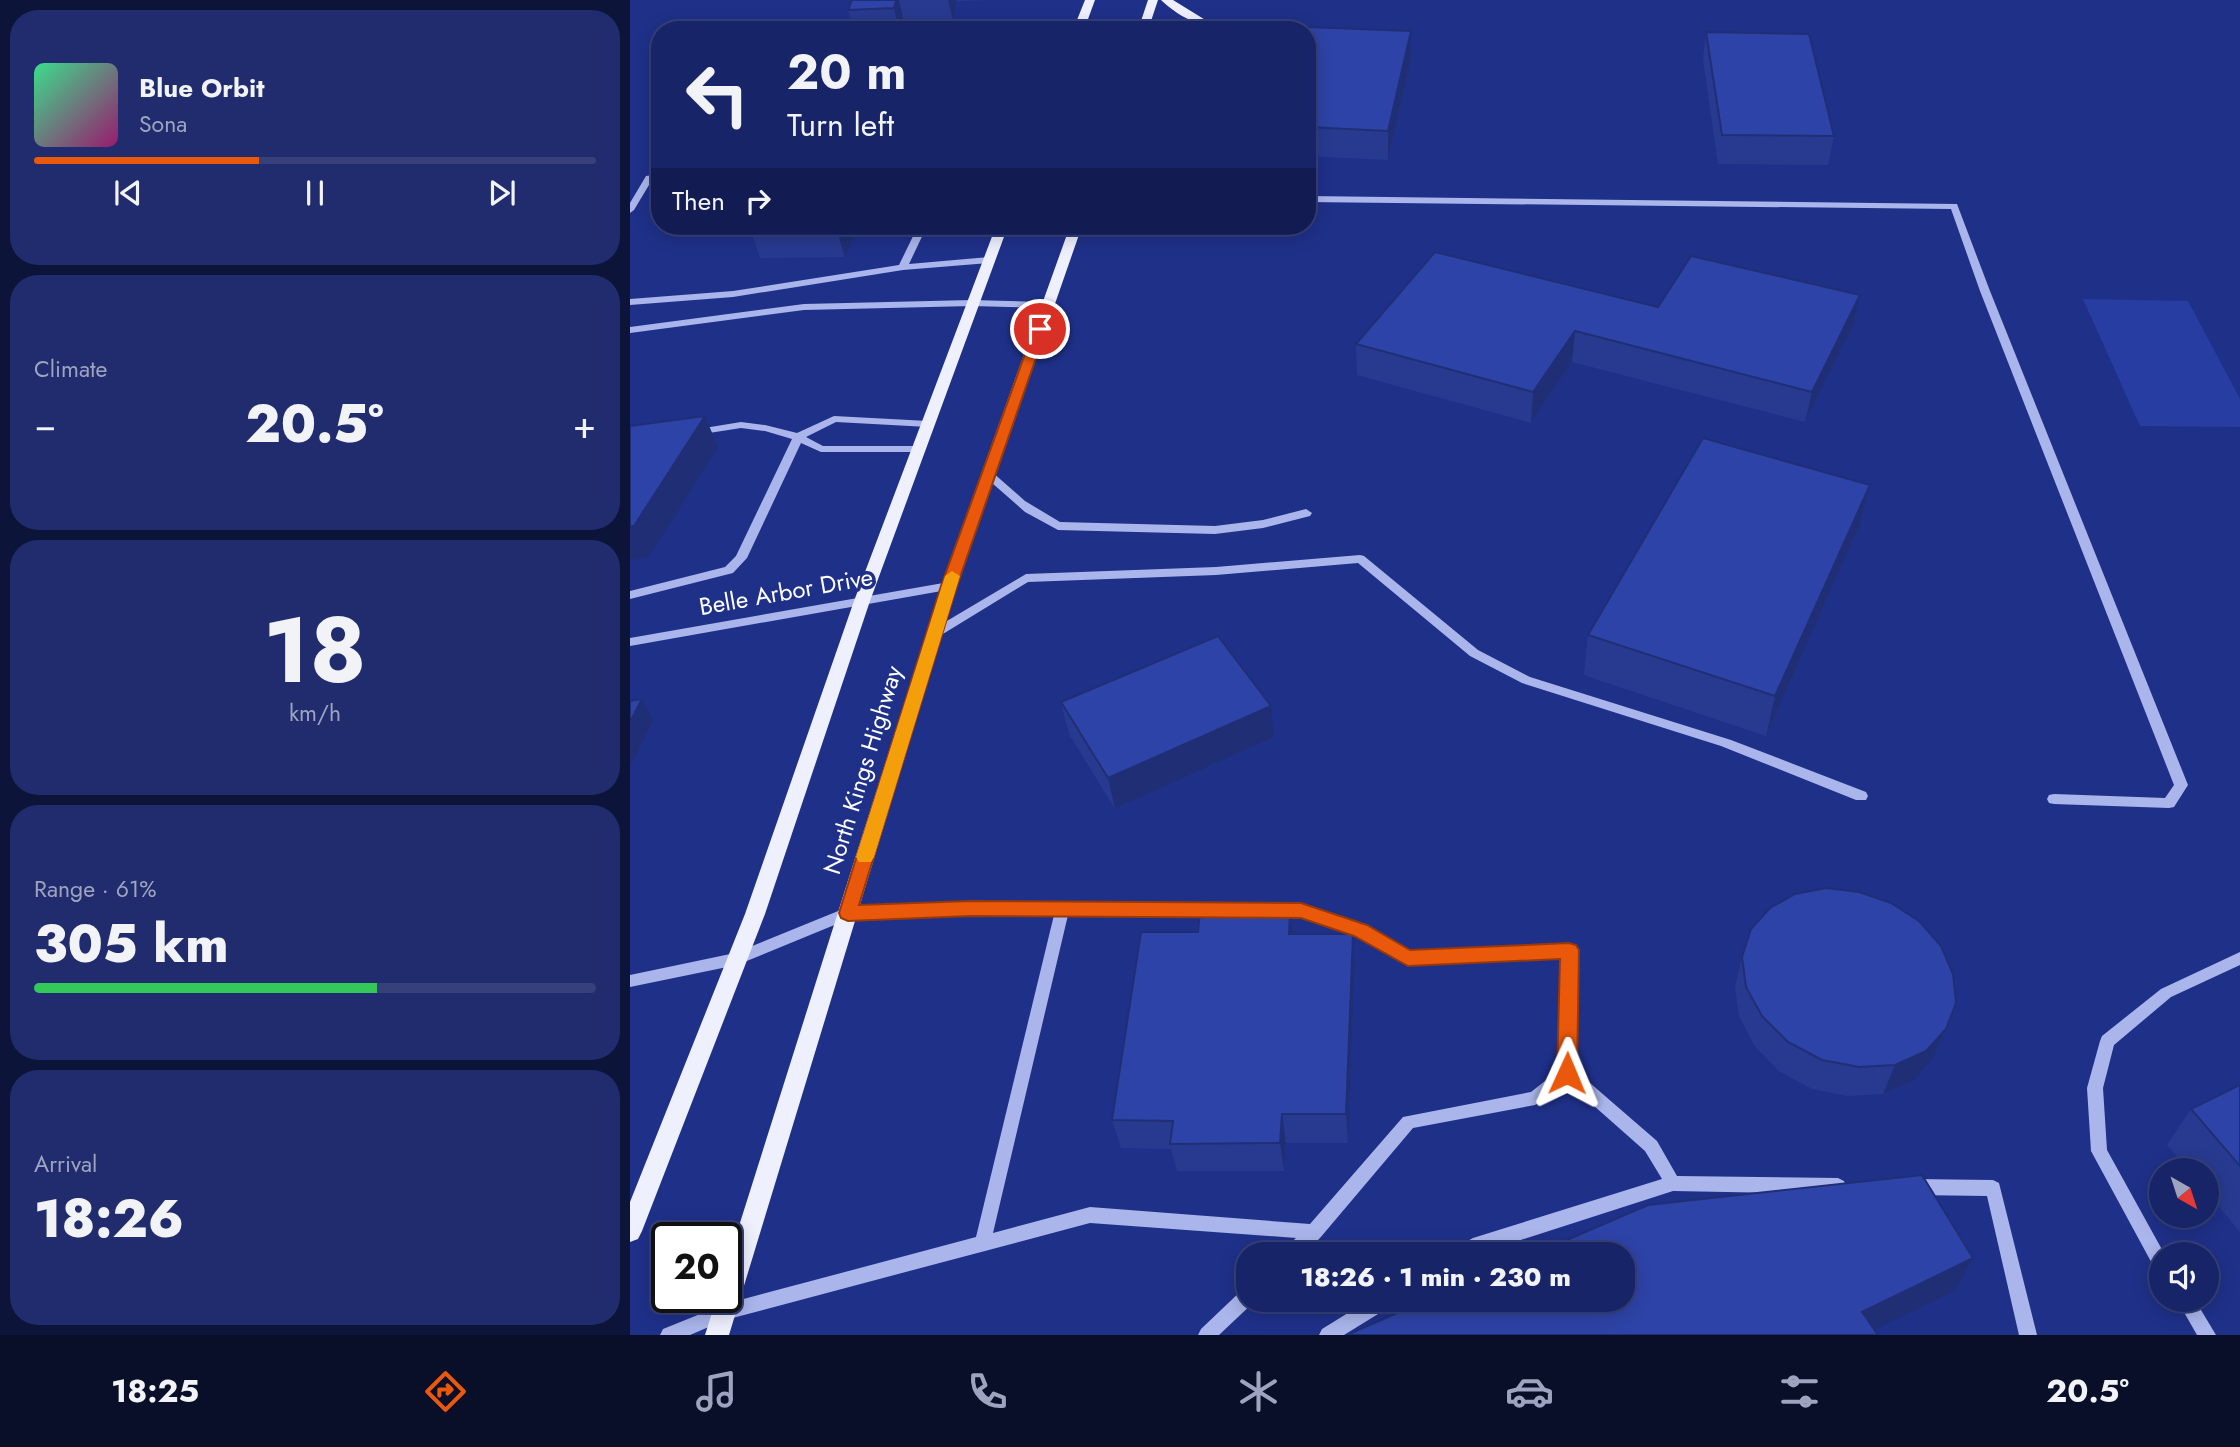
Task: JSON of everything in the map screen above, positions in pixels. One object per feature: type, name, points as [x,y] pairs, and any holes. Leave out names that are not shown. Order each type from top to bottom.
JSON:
[{"type":"main road","points":[[1081,21],[1090,0]]},
{"type":"main road","points":[[1146,21],[1153,0]]},
{"type":"main road","points":[[1166,0],[1200,21]]},
{"type":"main road","points":[[630,1231],[737,959],[862,601],[999,235]]},
{"type":"main road","name":"North Kings Highway","points":[[721,1323],[949,586],[1073,235]]},
{"type":"street","points":[[630,210],[651,178]]},
{"type":"street","points":[[1316,199],[1954,206],[2181,785],[2169,803],[2054,799]]},
{"type":"street","points":[[903,267],[918,235]]},
{"type":"street","points":[[630,302],[733,294],[903,267],[989,260]]},
{"type":"street","points":[[630,330],[804,307],[972,303],[1048,305]]},
{"type":"street","points":[[630,595],[729,570],[741,558],[757,519],[799,437],[834,419],[928,424]]},
{"type":"street","points":[[685,433],[741,425],[799,437],[821,449],[919,449]]},
{"type":"street","points":[[988,474],[1013,500],[1035,516],[1058,526],[1216,530],[1263,524],[1306,513]]},
{"type":"street","points":[[934,634],[1026,578],[1216,571],[1360,559],[1474,653],[1526,680],[1726,743],[1861,796]]},
{"type":"street","name":"Belle Arbor Drive","points":[[630,642],[949,586]]},
{"type":"street","points":[[630,981],[737,959],[848,913]]},
{"type":"street","points":[[1408,958],[1569,950],[1567,1073]]},
{"type":"street","points":[[2149,1242],[2099,1152],[2095,1088],[2107,1041],[2166,993],[2240,958]]},
{"type":"street","points":[[1486,1242],[1673,1183],[1854,1186]]},
{"type":"street","points":[[1896,1186],[1993,1188],[2028,1335]]},
{"type":"street","points":[[721,1323],[1090,1215],[1314,1232]]},
{"type":"street","points":[[1207,1335],[1236,1307]]},
{"type":"street","points":[[1328,1335],[1365,1312]]},
{"type":"street","points":[[2193,1312],[2207,1335]]},
{"type":"lane","points":[[982,1245],[1062,909]]},
{"type":"lane","points":[[848,913],[1062,909],[1301,910],[1360,930],[1408,958]]},
{"type":"lane","points":[[1304,1242],[1409,1122],[1535,1098],[1567,1073],[1651,1146],[1673,1183]]},
{"type":"lane","points":[[670,1335],[721,1323]]},
{"type":"shaded area","points":[[2083,299],[2188,301],[2240,399],[2240,427],[2140,426]]},
{"type":"building","points":[[852,0],[896,0],[894,8],[848,10]]},
{"type":"building","points":[[1316,27],[1411,31],[1388,131],[1316,127]]},
{"type":"building","points":[[1706,32],[1809,34],[1834,136],[1722,135]]},
{"type":"building","points":[[1435,252],[1658,307],[1691,256],[1860,295],[1812,392],[1575,331],[1533,392],[1356,344]]},
{"type":"building","points":[[705,416],[634,526],[630,526],[630,426]]},
{"type":"building","points":[[1703,438],[1870,485],[1775,696],[1588,635]]},
{"type":"building","points":[[1218,636],[1271,706],[1108,778],[1061,702]]},
{"type":"building","points":[[642,699],[630,722],[630,701]]},
{"type":"building","points":[[1826,888],[1859,892],[1891,903],[1919,921],[1941,946],[1953,974],[1956,1003],[1946,1029],[1926,1051],[1895,1065],[1859,1067],[1822,1060],[1788,1042],[1762,1016],[1746,987],[1742,957],[1751,929],[1770,908],[1795,894]]},
{"type":"building","points":[[1200,912],[1290,912],[1289,934],[1353,934],[1346,1114],[1282,1114],[1280,1143],[1170,1144],[1173,1121],[1112,1120],[1141,932],[1198,932]]},
{"type":"building","points":[[2240,1085],[2240,1166],[2191,1109]]},
{"type":"building","points":[[1922,1175],[1973,1258],[1862,1312],[1878,1335],[1347,1335],[1400,1312],[1635,1312],[1635,1242],[1562,1242],[1648,1205]]},
{"type":"slow traffic","points":[[865,857],[952,576]]},
{"type":"route","points":[[1040,329],[949,586],[848,913],[971,909],[1301,910],[1360,930],[1408,958],[1569,950],[1567,1073]]}]
